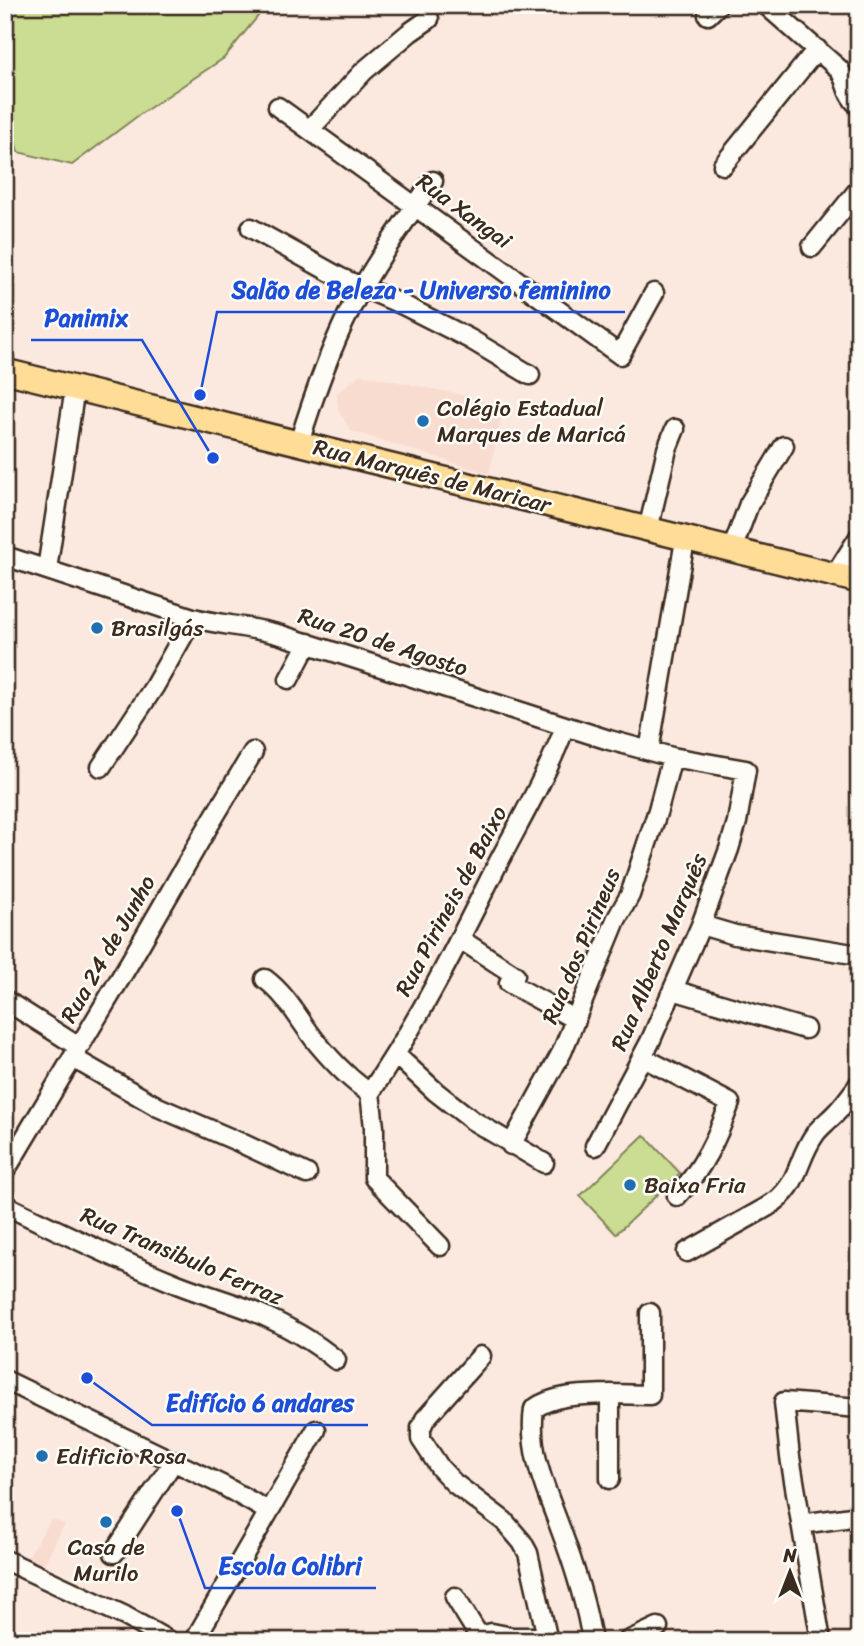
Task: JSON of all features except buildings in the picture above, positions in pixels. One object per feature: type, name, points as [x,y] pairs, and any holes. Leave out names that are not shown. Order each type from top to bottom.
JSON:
[{"type":"main road","name":"Rua Marquês de Maricar","points":[[5,372],[859,581]]},
{"type":"street","points":[[766,5],[839,69],[848,94],[859,106]]},
{"type":"street","points":[[310,129],[364,71],[429,19]]},
{"type":"street","points":[[723,165],[817,49]]},
{"type":"street","name":"Rua Xangai","points":[[278,107],[620,355],[654,293]]},
{"type":"street","points":[[299,443],[317,386],[348,313],[433,181]]},
{"type":"street","points":[[812,247],[859,189]]},
{"type":"street","points":[[251,228],[362,288],[403,304],[470,339],[530,375]]},
{"type":"street","points":[[47,569],[75,388]]},
{"type":"street","points":[[648,530],[667,449],[675,429]]},
{"type":"street","points":[[732,550],[749,504],[784,446]]},
{"type":"street","points":[[835,575],[859,537]]},
{"type":"street","points":[[649,751],[685,540]]},
{"type":"street","name":"Rua 20 de Agosto","points":[[5,556],[193,618],[215,624],[262,630],[308,643],[565,727],[672,757],[746,770]]},
{"type":"street","points":[[101,767],[154,687],[193,618]]},
{"type":"street","points":[[289,679],[308,643]]},
{"type":"street","name":"Rua Pirineis de Baixo","points":[[370,1093],[396,1055],[460,939],[546,771],[565,727]]},
{"type":"street","name":"Rua 24 de Junho","points":[[5,1171],[253,752]]},
{"type":"street","name":"Rua dos Pirineus","points":[[512,1145],[562,1052],[616,920],[630,895],[643,860],[672,757]]},
{"type":"street","name":"Rua Alberto Marquês","points":[[595,1146],[650,1042],[701,925],[737,822],[746,770]]},
{"type":"street","points":[[701,925],[735,935],[859,956]]},
{"type":"street","points":[[460,939],[515,975],[509,983],[576,1020]]},
{"type":"street","points":[[265,979],[283,994],[317,1043],[350,1078],[370,1093],[374,1127],[374,1178],[440,1246]]},
{"type":"street","points":[[673,990],[804,1029]]},
{"type":"street","points":[[5,1000],[76,1053],[158,1107],[307,1174]]},
{"type":"street","points":[[396,1055],[472,1120],[544,1163]]},
{"type":"street","points":[[642,1057],[730,1103],[710,1153],[677,1195]]},
{"type":"street","points":[[687,1252],[777,1201],[797,1172],[811,1140],[859,1084]]},
{"type":"street","name":"Rua Transibulo Ferraz","points":[[5,1205],[126,1263],[278,1322],[337,1360]]},
{"type":"street","points":[[592,1641],[579,1583],[536,1459],[532,1439],[534,1409],[542,1403],[578,1396],[650,1395],[650,1313]]},
{"type":"street","points":[[455,1597],[479,1636],[492,1633],[548,1639],[528,1553],[522,1542],[503,1521],[454,1483],[440,1468],[421,1439],[421,1428],[425,1419],[481,1356]]},
{"type":"street","points":[[5,1380],[242,1495],[268,1511]]},
{"type":"street","points":[[610,1394],[610,1479]]},
{"type":"street","points":[[821,1641],[790,1457],[784,1402],[859,1408]]},
{"type":"street","points":[[194,1641],[316,1430]]},
{"type":"street","points":[[114,1553],[173,1462]]},
{"type":"street","points":[[801,1524],[859,1516]]},
{"type":"street","points":[[5,1560],[125,1616],[169,1641]]},
{"type":"street","points":[[628,1641],[658,1627]]},
{"type":"shaded area","name":"Colégio Estadual Marques de Maricá","points":[[360,374],[472,397],[503,411],[489,474],[351,431],[338,410],[337,393]]},
{"type":"shaded area","points":[[51,1519],[65,1524],[44,1564],[27,1558]]},
{"type":"green space","points":[[5,5],[267,5],[224,58],[139,115],[72,165],[18,152],[5,105]]},
{"type":"green space","name":"Baixa Fria","points":[[644,1135],[680,1173],[616,1234],[580,1196]]},
{"type":"place","name":"Salão de Beleza - Universo feminino","points":[[200,395]]},
{"type":"place","name":"Colégio Estadual Marques de Maricá","points":[[423,421]]},
{"type":"place","name":"Panimix","points":[[213,458]]},
{"type":"place","name":"Brasilgás","points":[[97,628]]},
{"type":"place","name":"Baixa Fria","points":[[630,1185]]},
{"type":"place","name":"Edifício 6 andares","points":[[87,1378]]},
{"type":"place","name":"Edificio Rosa","points":[[42,1456]]},
{"type":"place","name":"Escola Colibri","points":[[177,1511]]},
{"type":"place","name":"Casa de Murilo","points":[[106,1522]]}]
